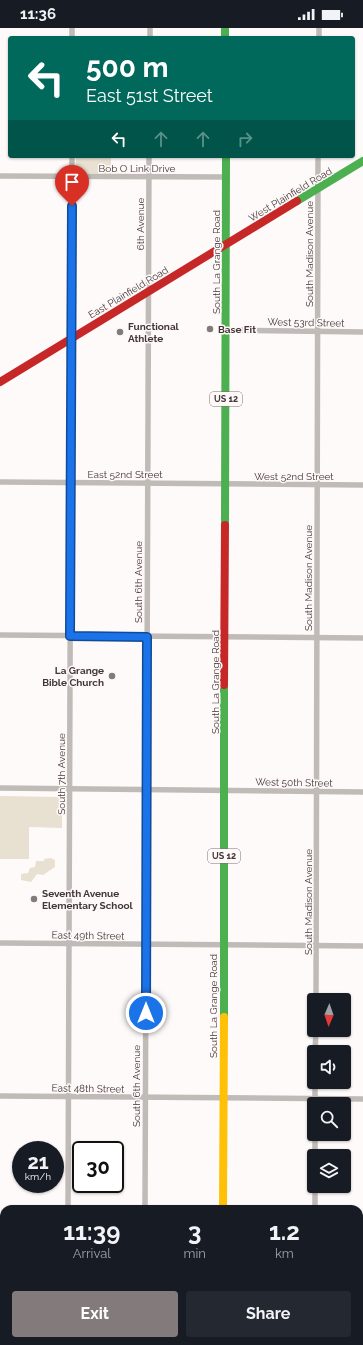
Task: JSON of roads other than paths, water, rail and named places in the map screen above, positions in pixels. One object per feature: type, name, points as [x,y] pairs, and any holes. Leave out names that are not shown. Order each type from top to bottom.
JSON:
[{"type":"main road","name":"South La Grange Road","points":[[222,1205],[226,484],[226,158]]},
{"type":"main road","name":"West Plainfield Road","points":[[226,244],[363,161]]},
{"type":"main road","name":"East Plainfield Road","points":[[0,382],[226,244]]},
{"type":"street","name":"South 7th Avenue","points":[[68,1205],[72,158]]},
{"type":"street","name":"6th Avenue","points":[[149,158],[149,291]]},
{"type":"street","name":"South Madison Avenue","points":[[316,993],[318,158]]},
{"type":"street","name":"Bob O Link Drive","points":[[0,176],[226,177]]},
{"type":"street","name":"South 6th Avenue","points":[[145,1205],[149,291]]},
{"type":"street","name":"West 53rd Street","points":[[226,330],[363,332]]},
{"type":"street","name":"East 52nd Street","points":[[0,482],[226,484]]},
{"type":"street","name":"West 52nd Street","points":[[226,484],[363,485]]},
{"type":"street","points":[[0,636],[363,638]]},
{"type":"street","name":"West 50th Street","points":[[0,788],[363,792]]},
{"type":"street","name":"East 49th Street","points":[[0,943],[363,946]]},
{"type":"street","name":"East 48th Street","points":[[0,1096],[223,1098],[307,1101]]},
{"type":"street","name":"East 48th Street","points":[[351,1100],[363,1099]]},
{"type":"street","points":[[315,1193],[315,1205]]},
{"type":"place","name":"Base Fit","points":[[210,329]]},
{"type":"place","name":"Functional Athlete","points":[[120,332]]},
{"type":"place","name":"La Grange Bible Church","points":[[112,676]]},
{"type":"place","name":"Seventh Avenue Elementary School","points":[[34,899]]}]
